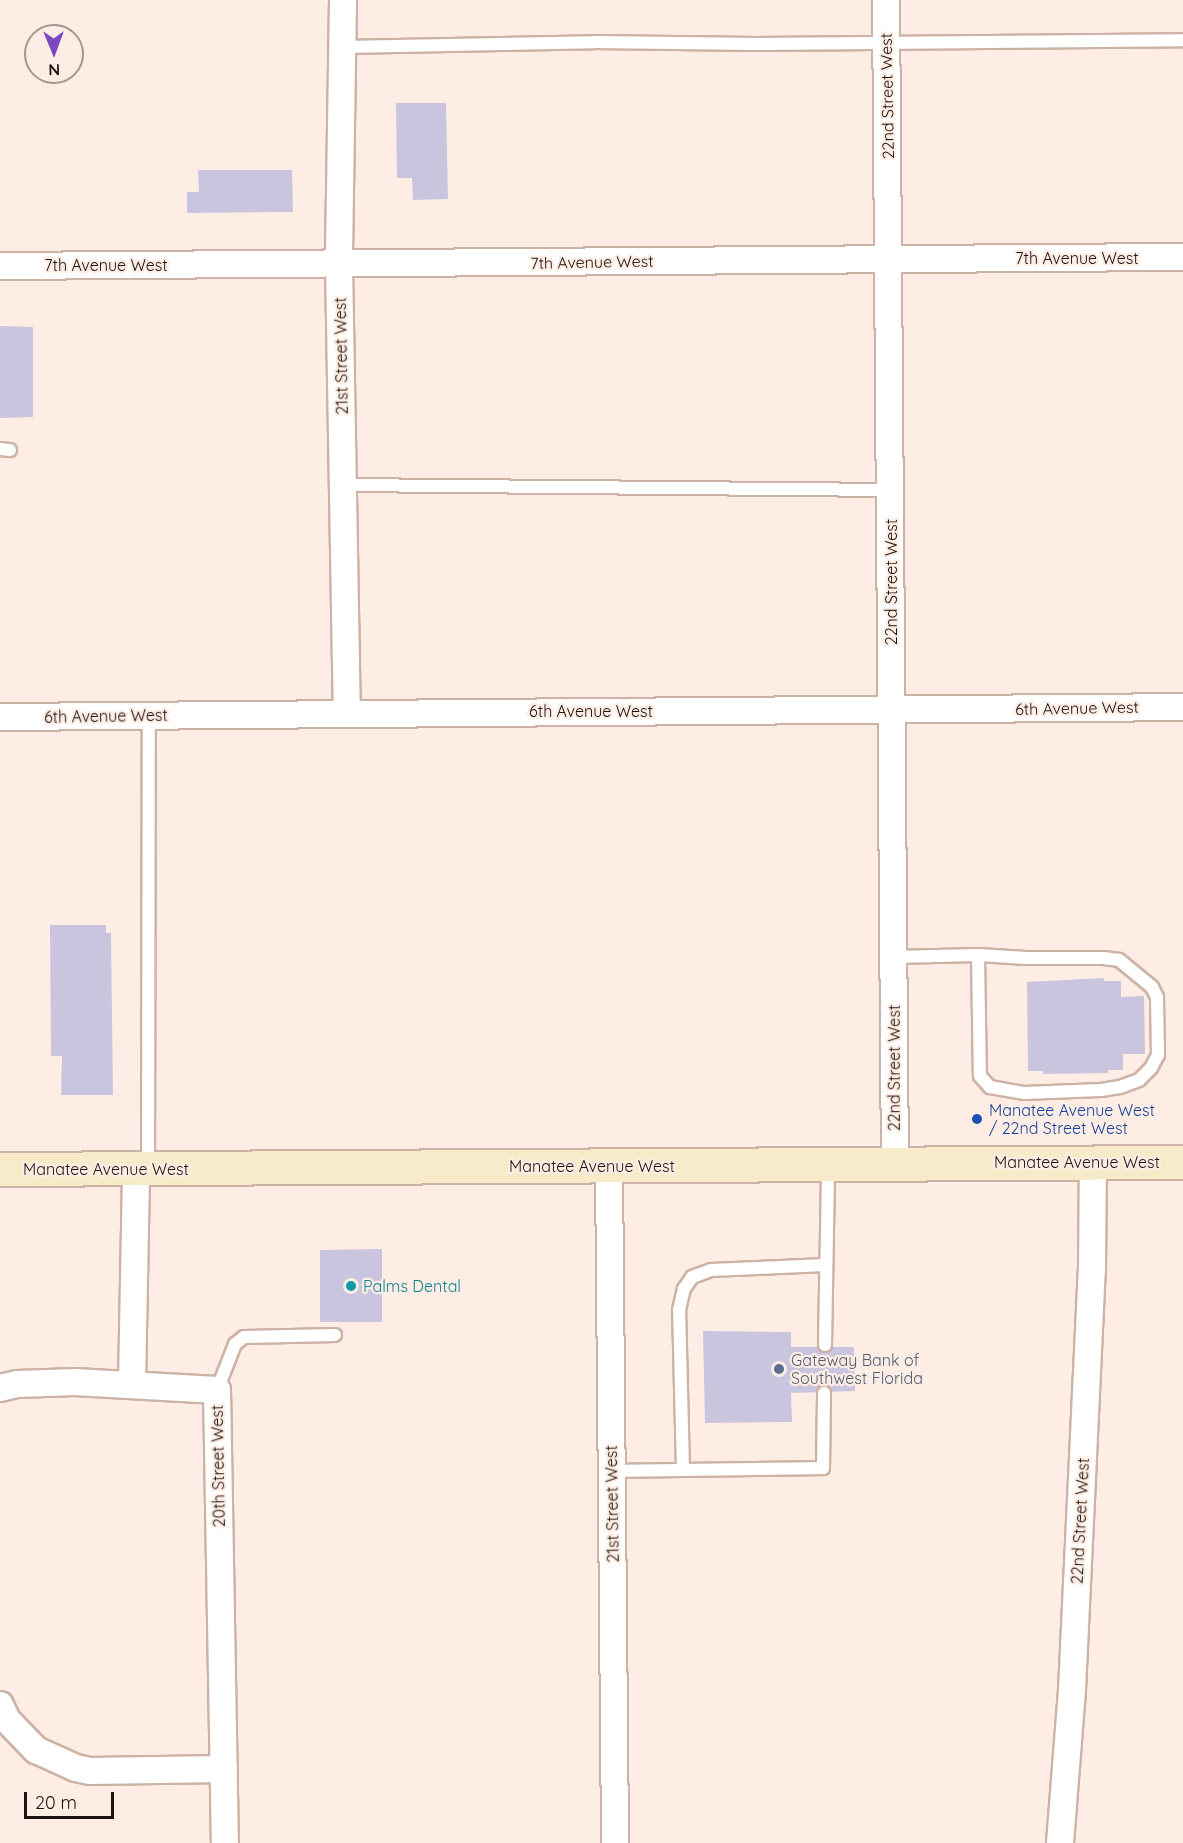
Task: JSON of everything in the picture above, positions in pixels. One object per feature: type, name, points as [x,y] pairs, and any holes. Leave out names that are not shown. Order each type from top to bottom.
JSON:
[{"type":"main road","name":"Manatee Avenue West","points":[[0,1169],[1183,1162]]},
{"type":"street","name":"21st Street West","points":[[343,0],[339,264],[347,713]]},
{"type":"street","name":"22nd Street West","points":[[886,0],[895,1164]]},
{"type":"street","name":"7th Avenue West","points":[[0,266],[1183,257]]},
{"type":"street","name":"6th Avenue West","points":[[0,717],[1183,707]]},
{"type":"street","name":"22nd Street West","points":[[1060,1843],[1073,1678],[1092,1280],[1094,1162]]},
{"type":"street","name":"21st Street West","points":[[609,1166],[615,1843]]},
{"type":"street","points":[[132,1384],[142,1168]]},
{"type":"street","name":"20th Street West","points":[[0,1388],[17,1384],[132,1384],[217,1390],[225,1843]]},
{"type":"street","points":[[0,1705],[13,1728],[36,1750],[76,1768],[90,1771],[224,1769]]},
{"type":"lane","points":[[342,47],[594,42],[757,44],[1183,40]]},
{"type":"lane","points":[[343,485],[890,490]]},
{"type":"lane","points":[[142,1168],[149,715]]},
{"type":"lane","points":[[893,957],[978,955],[1026,958],[1103,957],[1119,960],[1152,987],[1157,997],[1158,1055],[1151,1068],[1139,1080],[1120,1088],[1006,1092],[990,1087],[980,1076],[978,955]]},
{"type":"lane","points":[[825,1345],[828,1164]]},
{"type":"lane","points":[[683,1470],[679,1310],[684,1289],[692,1277],[711,1270],[826,1266]]},
{"type":"lane","points":[[217,1390],[235,1344],[244,1337],[335,1335]]},
{"type":"lane","points":[[612,1471],[823,1468],[825,1393]]},
{"type":"building","points":[[396,103],[446,103],[448,199],[413,200],[412,178],[397,178]]},
{"type":"building","points":[[198,170],[292,170],[293,212],[187,213],[187,192],[199,192]]},
{"type":"building","points":[[0,326],[33,327],[33,417],[0,418]]},
{"type":"building","points":[[50,925],[106,925],[106,933],[111,933],[113,1095],[61,1095],[62,1056],[51,1056]]},
{"type":"building","points":[[1104,978],[1104,981],[1121,981],[1121,997],[1144,996],[1145,1054],[1123,1054],[1123,1070],[1108,1070],[1108,1073],[1043,1074],[1043,1071],[1028,1071],[1027,982]]},
{"type":"building","name":"Palms Dental","points":[[382,1249],[382,1322],[320,1322],[320,1250]]},
{"type":"building","name":"Gateway Bank of Southwest Florida","points":[[703,1331],[791,1332],[791,1347],[854,1347],[855,1391],[791,1393],[792,1422],[705,1423]]},
{"type":"place","name":"Manatee Avenue West / 22nd Street West","points":[[977,1119]]},
{"type":"place","name":"Palms Dental","points":[[351,1286]]},
{"type":"place","name":"Gateway Bank of Southwest Florida","points":[[779,1369]]}]
